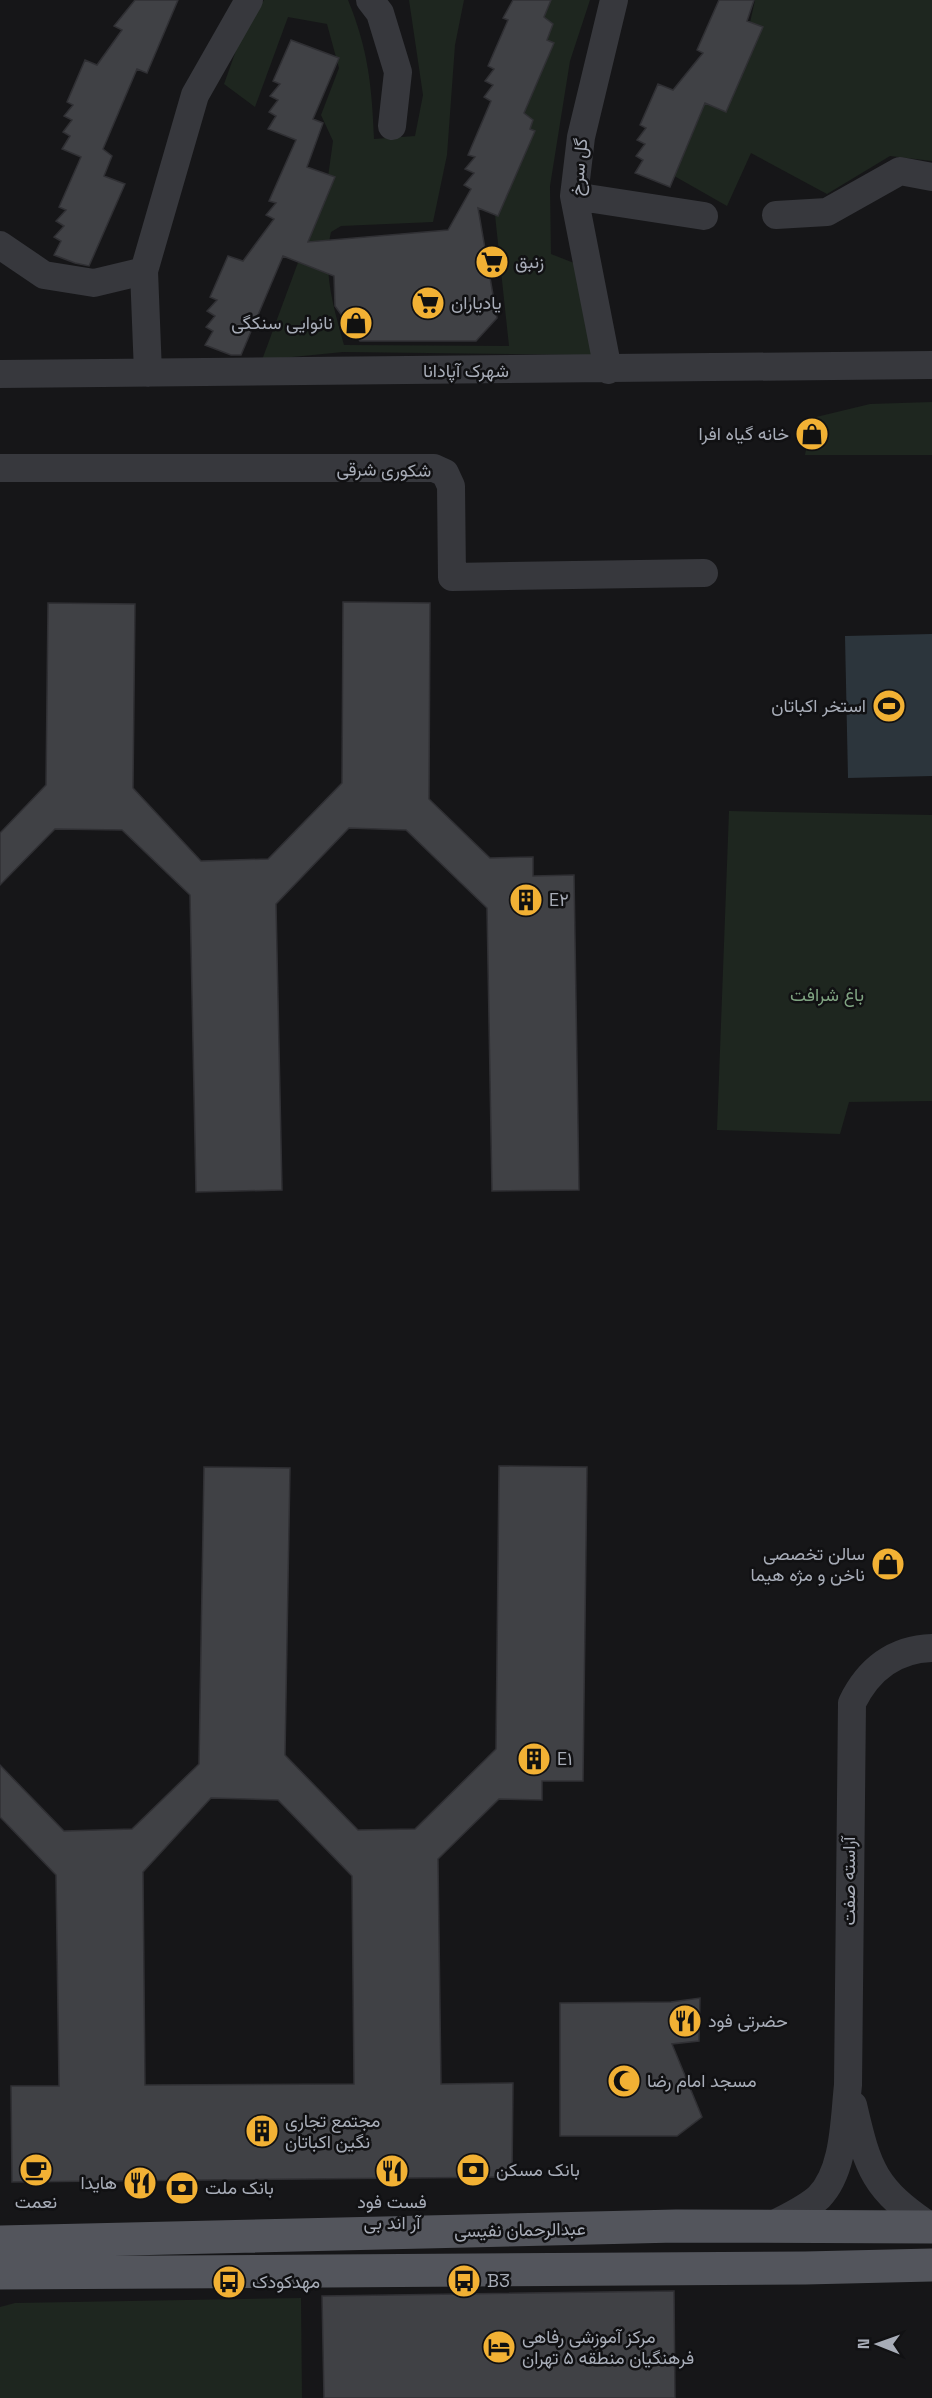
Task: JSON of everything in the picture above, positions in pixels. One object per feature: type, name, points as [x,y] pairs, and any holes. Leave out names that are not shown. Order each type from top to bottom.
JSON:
[{"type":"main road","name":"عبدالرحمان نفیسی","points":[[5,2239],[676,2226],[932,2227]]},
{"type":"main road","points":[[0,2273],[806,2268],[932,2265]]},
{"type":"street","points":[[148,373],[144,271],[195,96],[249,0]]},
{"type":"street","points":[[370,0],[380,13],[398,72],[392,126]]},
{"type":"street","name":"گل سرخ","points":[[608,370],[574,196],[580,137],[614,0]]},
{"type":"street","points":[[776,215],[827,212],[900,171],[932,177]]},
{"type":"street","points":[[574,196],[704,216]]},
{"type":"street","points":[[0,245],[44,275],[94,283],[144,271]]},
{"type":"street","name":"شهرک آپادانا","points":[[0,374],[608,370],[932,365]]},
{"type":"street","name":"شکوری شرقی","points":[[0,468],[434,468],[446,473],[451,486],[452,578],[704,573]]},
{"type":"street","name":"آراسته صفت","points":[[767,2228],[818,2197],[830,2181],[841,2146],[848,2085],[849,1733],[852,1703],[864,1680],[887,1660],[919,1648],[932,1648]]},
{"type":"street","name":"آراسته صفت","points":[[848,2085],[862,2144],[876,2176],[888,2195],[932,2227]]},
{"type":"green space","points":[[264,0],[348,0],[368,68],[374,139],[415,136],[423,95],[409,0],[464,0],[455,45],[447,155],[433,222],[341,226],[331,232],[328,260],[330,289],[344,345],[509,346],[495,215],[519,150],[536,0],[590,0],[570,61],[550,186],[551,254],[574,263],[594,355],[343,352],[262,360],[327,184],[333,141],[321,115],[339,68],[327,24],[288,17],[255,107],[224,84],[243,31]]},
{"type":"green space","points":[[755,0],[932,0],[932,161],[890,156],[827,194],[751,153],[727,206],[662,169],[747,36]]},
{"type":"green space","points":[[932,402],[932,455],[805,455],[812,418],[870,404]]},
{"type":"green space","name":"باغ شرافت","points":[[729,811],[932,815],[932,1101],[849,1102],[840,1134],[717,1130]]},
{"type":"green space","points":[[301,2298],[302,2398],[0,2398],[0,2307],[15,2303]]},
{"type":"shaded area","name":"استخر اکباتان","points":[[932,634],[932,776],[848,778],[845,636]]},
{"type":"building","points":[[135,0],[178,0],[147,73],[137,69],[103,149],[112,156],[104,176],[125,184],[89,266],[54,255],[61,241],[54,237],[64,226],[56,221],[66,210],[59,207],[81,157],[62,149],[70,136],[63,132],[72,120],[64,116],[73,105],[67,102],[85,60],[97,65],[122,30],[114,26]]},
{"type":"building","points":[[513,0],[551,0],[544,17],[553,24],[547,40],[554,43],[524,113],[533,120],[530,129],[535,131],[498,216],[478,208],[497,318],[476,341],[360,341],[335,306],[334,276],[283,256],[241,355],[231,355],[205,345],[213,331],[206,327],[215,316],[207,311],[217,300],[210,297],[228,256],[243,261],[274,219],[266,215],[276,203],[269,201],[296,140],[268,129],[276,116],[269,112],[278,100],[270,96],[280,84],[273,81],[291,40],[339,58],[313,119],[323,123],[307,167],[335,177],[308,242],[448,230],[471,189],[464,185],[474,173],[465,169],[475,157],[468,155],[491,101],[484,97],[493,85],[485,81],[494,69],[488,66],[508,20],[503,18]]},
{"type":"building","points":[[719,0],[754,0],[747,21],[763,27],[726,112],[705,103],[670,187],[635,173],[643,160],[636,156],[645,144],[637,140],[646,128],[640,125],[658,84],[673,90],[703,53],[697,50]]},
{"type":"building","name":"E۲","points":[[343,602],[430,603],[429,799],[490,858],[533,857],[533,876],[574,875],[579,1190],[492,1191],[487,908],[406,830],[349,828],[276,904],[282,1190],[196,1192],[190,895],[122,830],[55,829],[0,885],[0,833],[46,785],[48,603],[135,604],[133,788],[201,861],[268,859],[342,783]]},
{"type":"building","name":"E۱","points":[[499,1466],[587,1467],[583,1781],[542,1781],[542,1800],[499,1799],[438,1859],[441,2084],[513,2083],[512,2177],[12,2182],[11,2086],[59,2086],[56,1875],[0,1817],[0,1765],[64,1831],[132,1829],[199,1764],[204,1467],[290,1468],[285,1755],[358,1830],[415,1829],[496,1749]],"holes":[[[211,1798],[278,1800],[352,1876],[354,2084],[145,2085],[143,1872]]]},
{"type":"building","name":"مسجد امام رضا","points":[[700,1998],[699,2041],[672,2044],[702,2117],[677,2136],[560,2136],[560,2003],[671,2002]]},
{"type":"building","name":"مرکز آموزشی رفاهی فرهنگیان منطقه ۵ تهران","points":[[674,2291],[675,2398],[324,2398],[322,2296]]},
{"type":"place","name":"زنبق","points":[[492,262]]},
{"type":"place","name":"یادیاران","points":[[428,303]]},
{"type":"place","name":"نانوایی سنکگی","points":[[356,323]]},
{"type":"place","name":"خانه گیاه افرا","points":[[812,434]]},
{"type":"place","name":"استخر اکباتان","points":[[889,706]]},
{"type":"place","name":"E۲","points":[[526,900]]},
{"type":"place","name":"سالن تخصصی ناخن و مژه هیما","points":[[888,1564]]},
{"type":"place","name":"E۱","points":[[534,1759]]},
{"type":"place","name":"حضرتی فود","points":[[685,2021]]},
{"type":"place","name":"مسجد امام رضا","points":[[624,2081]]},
{"type":"place","name":"مجتمع تجاری نگین اکباتان","points":[[262,2131]]},
{"type":"place","name":"نعمت","points":[[36,2170]]},
{"type":"place","name":"بانک مسکن","points":[[473,2170]]},
{"type":"place","name":"فست فود آر اند بی","points":[[392,2171]]},
{"type":"place","name":"هایدا","points":[[140,2183]]},
{"type":"place","name":"بانک ملت","points":[[182,2188]]},
{"type":"place","name":"B3","points":[[464,2281]]},
{"type":"place","name":"مهدکودک","points":[[229,2282]]},
{"type":"place","name":"مرکز آموزشی رفاهی فرهنگیان منطقه ۵ تهران","points":[[499,2347]]}]
